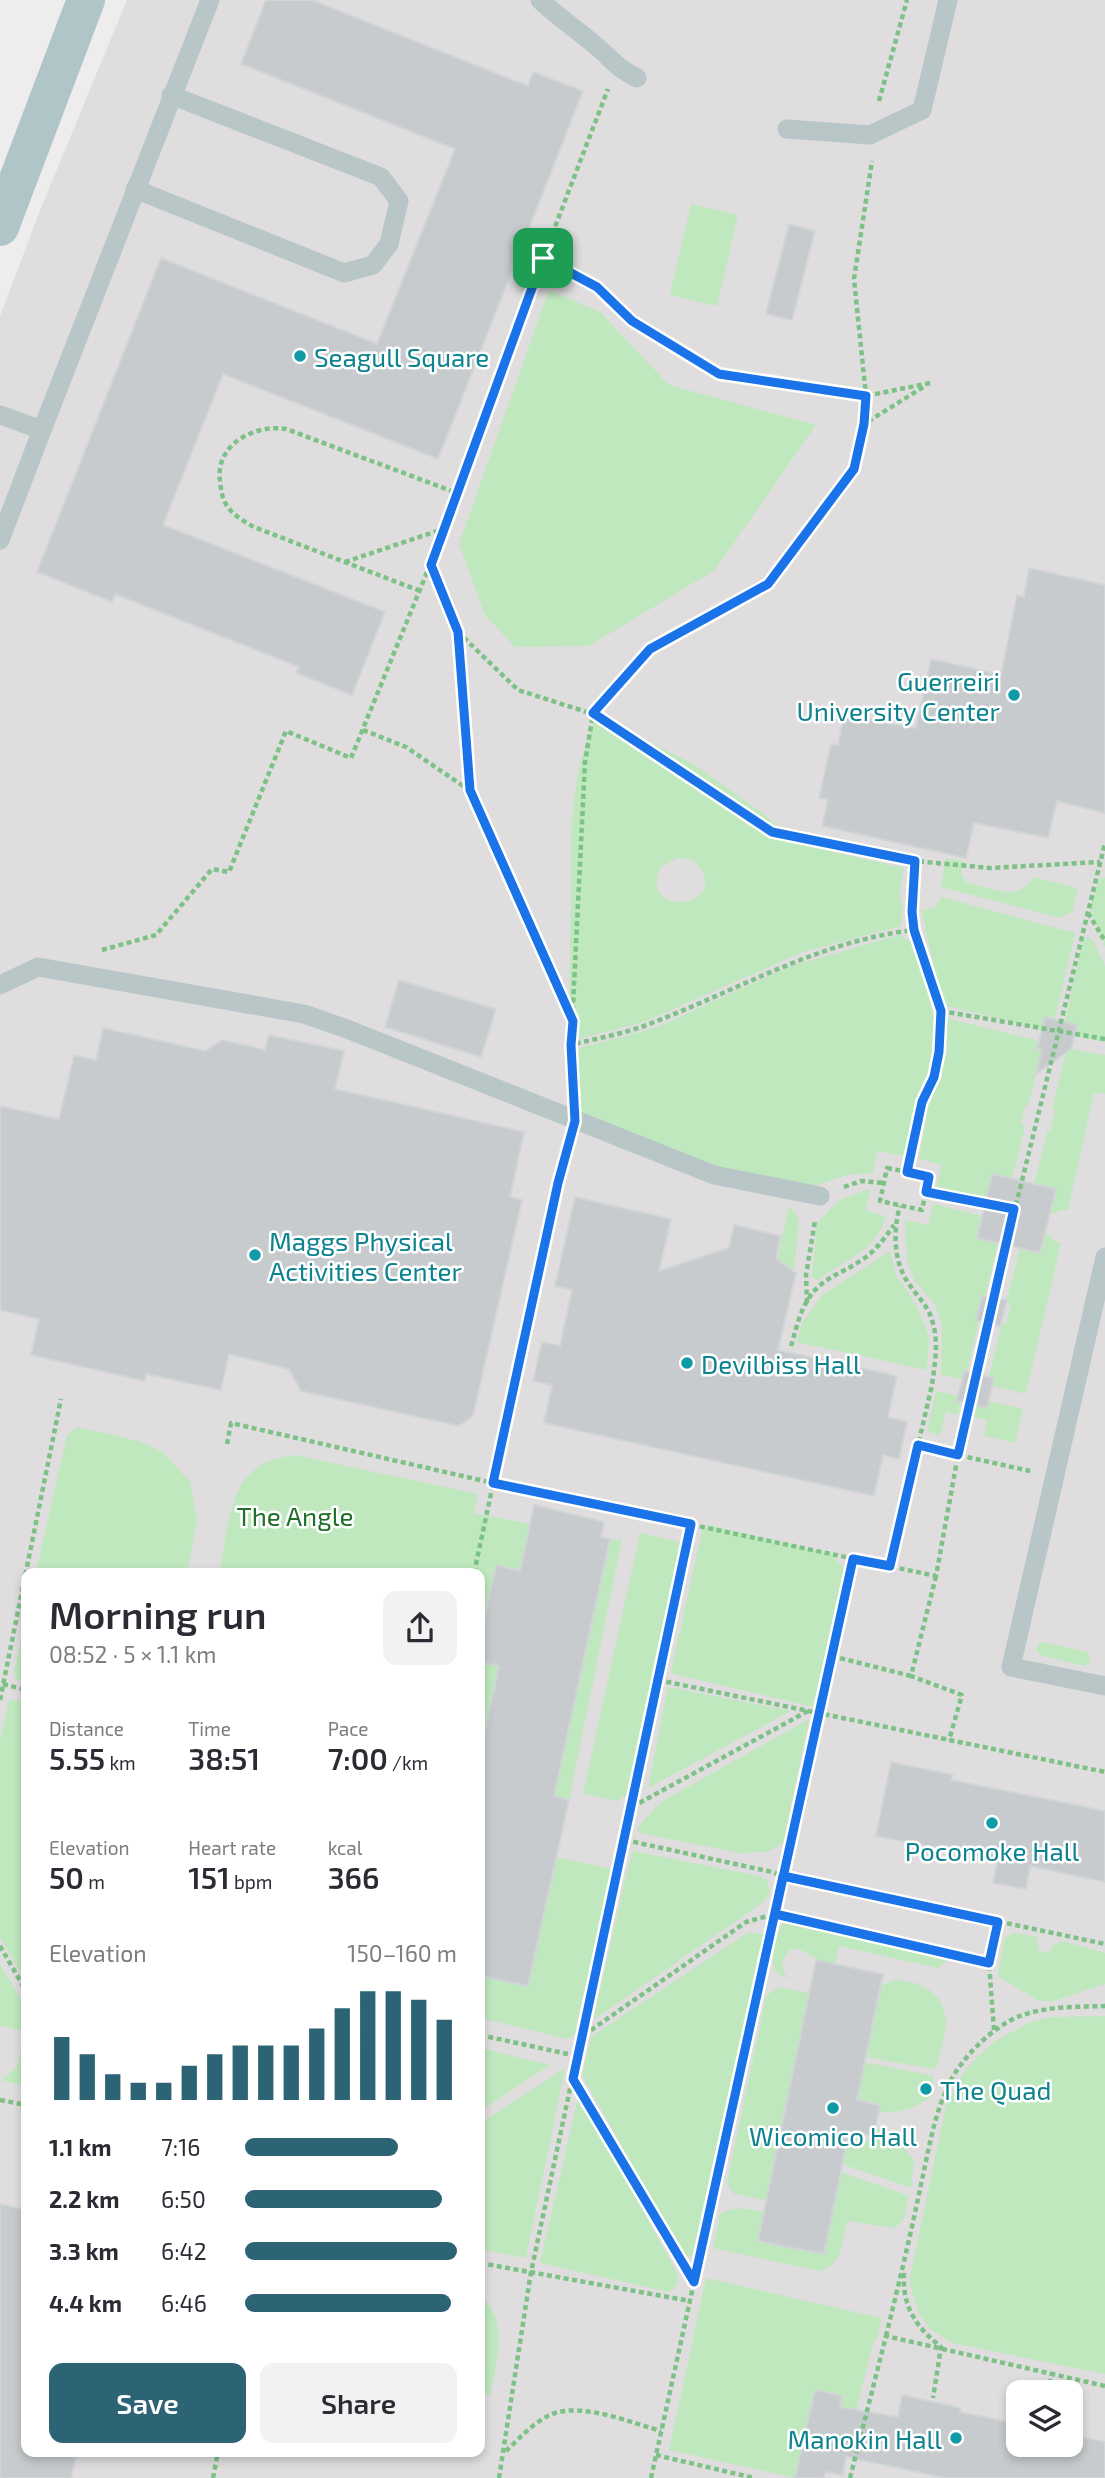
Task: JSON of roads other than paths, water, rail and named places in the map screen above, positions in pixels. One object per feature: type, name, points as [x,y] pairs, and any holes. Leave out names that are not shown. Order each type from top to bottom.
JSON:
[{"type":"main road","points":[[0,227],[86,0]]},
{"type":"lane","points":[[0,540],[209,0]]},
{"type":"lane","points":[[540,0],[562,21],[601,50],[618,68],[637,78]]},
{"type":"lane","points":[[787,129],[870,135],[922,110],[948,0]]},
{"type":"lane","points":[[135,190],[344,273],[373,265],[389,244],[399,201],[381,177],[171,95]]},
{"type":"lane","points":[[0,415],[42,430]]},
{"type":"lane","points":[[0,985],[38,967],[304,1014],[713,1175],[820,1196]]},
{"type":"lane","points":[[1104,1684],[1011,1667],[1105,1257]]},
{"type":"place","name":"Seagull Square","points":[[300,356]]},
{"type":"place","name":"Guerreiri University Center","points":[[1014,695]]},
{"type":"place","name":"Maggs Physical Activities Center","points":[[255,1255]]},
{"type":"place","name":"Devilbiss Hall","points":[[687,1363]]},
{"type":"place","name":"Pocomoke Hall","points":[[992,1823]]},
{"type":"place","name":"The Quad","points":[[926,2089]]},
{"type":"place","name":"Wicomico Hall","points":[[833,2108]]},
{"type":"place","name":"Manokin Hall","points":[[956,2438]]},
{"type":"park label","name":"The Angle","points":[[295,1515]]}]
